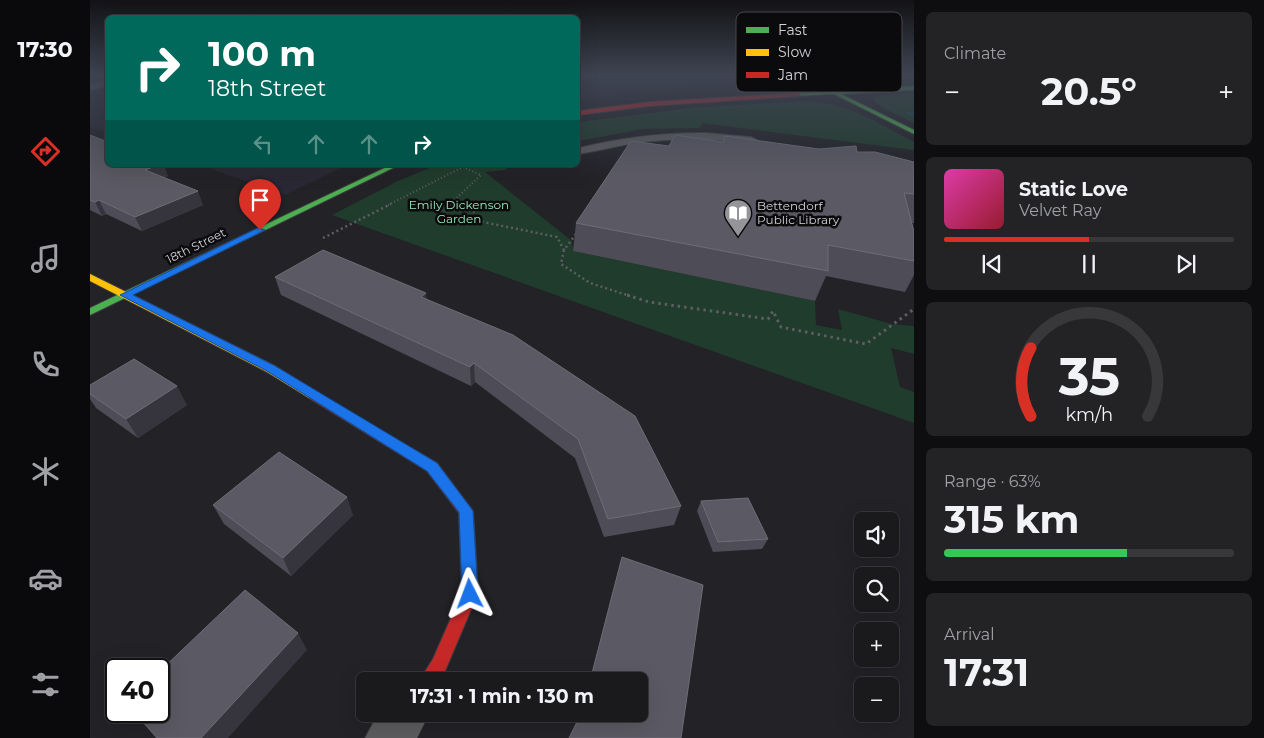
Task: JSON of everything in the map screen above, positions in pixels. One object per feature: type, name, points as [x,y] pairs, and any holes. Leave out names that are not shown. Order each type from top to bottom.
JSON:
[{"type":"street","points":[[580,112],[600,109]]},
{"type":"street","points":[[869,109],[914,132]]},
{"type":"street","name":"18th Street","points":[[90,312],[392,167]]},
{"type":"street","points":[[90,277],[271,369],[432,467],[466,511],[470,594],[434,672]]},
{"type":"street","points":[[389,738],[400,722]]},
{"type":"lane","points":[[580,150],[608,143],[682,134],[712,135],[760,142]]},
{"type":"path","points":[[323,238],[463,167],[481,175],[443,210],[473,210],[478,221],[557,237],[564,250]]},
{"type":"path","points":[[581,226],[564,250],[561,264],[590,283],[649,302],[768,319],[773,310],[782,327],[866,344],[914,309]]},
{"type":"shaded area","points":[[90,109],[105,109],[105,132],[90,127]]},
{"type":"shaded area","points":[[206,167],[343,167],[285,195]]},
{"type":"green space","points":[[679,109],[848,109],[914,142],[914,150],[702,123],[700,128],[643,129],[580,141],[580,122]]},
{"type":"green space","points":[[886,109],[914,109],[914,123]]},
{"type":"green space","name":"Emily Dickenson Garden","points":[[432,167],[508,167],[505,170],[485,172],[572,241],[573,251],[815,301],[816,325],[842,330],[838,309],[892,324],[914,326],[914,354],[891,348],[900,387],[914,392],[914,423],[332,215],[398,181]]},
{"type":"building","points":[[90,135],[105,141],[105,167],[153,167],[145,170],[198,191],[135,217],[99,200],[95,202],[90,200]]},
{"type":"building","name":"Bettendorf Public Library","points":[[675,135],[723,142],[725,136],[819,149],[856,146],[857,152],[875,152],[914,162],[914,194],[904,193],[914,232],[914,261],[828,245],[828,271],[576,223],[631,141],[669,146]]},
{"type":"building","points":[[323,250],[426,293],[421,297],[513,335],[635,416],[681,506],[608,519],[578,439],[474,363],[470,367],[275,277]]},
{"type":"building","points":[[134,359],[177,386],[126,419],[90,394],[90,385]]},
{"type":"building","points":[[279,452],[347,497],[283,558],[213,505]]},
{"type":"building","points":[[748,498],[768,539],[718,542],[701,501]]},
{"type":"building","points":[[622,557],[703,585],[681,738],[569,738],[577,722],[648,722],[648,672],[592,672]]},
{"type":"building","points":[[245,590],[298,633],[201,738],[157,738],[144,723],[170,723],[170,662]]},
{"type":"waterway","points":[[908,113],[914,115]]},
{"type":"traffic: fast","points":[[868,109],[914,132]]},
{"type":"traffic: fast","points":[[90,312],[392,167]]},
{"type":"traffic: slow","points":[[90,277],[271,369],[313,395]]},
{"type":"traffic: jam","points":[[580,113],[606,109]]},
{"type":"traffic: jam","points":[[313,395],[432,467],[466,511],[470,593],[434,672]]},
{"type":"place","name":"Bettendorf Public Library","points":[[738,237]]},
{"type":"route","points":[[260,230],[125,295],[271,369],[432,467],[466,511],[470,594]]}]
